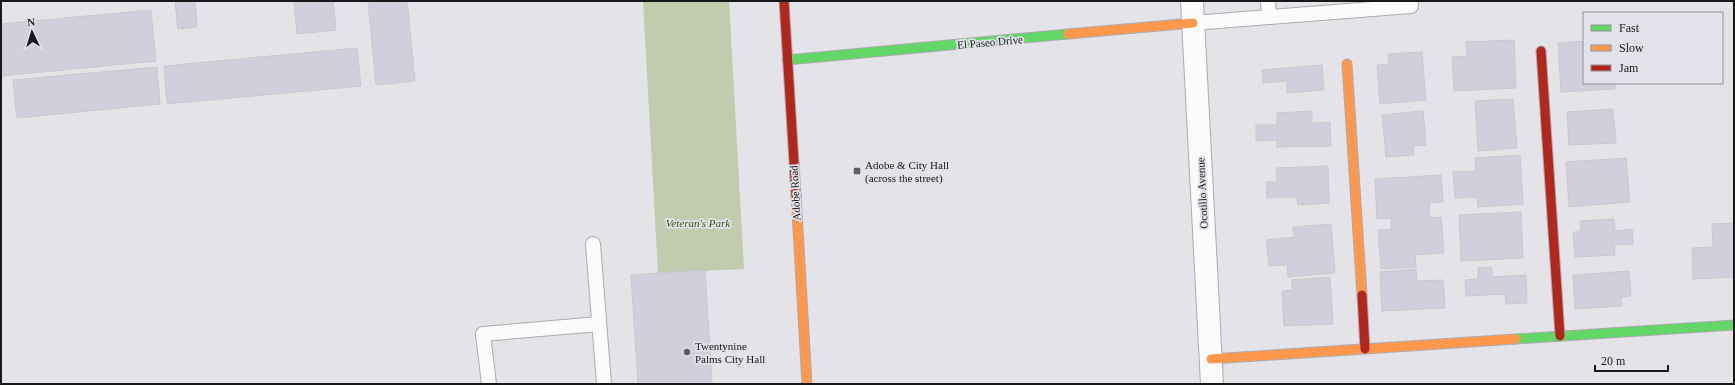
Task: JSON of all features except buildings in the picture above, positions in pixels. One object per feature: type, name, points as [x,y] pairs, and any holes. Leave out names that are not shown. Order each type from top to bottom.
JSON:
[{"type":"street","name":"Adobe Road","points":[[784,1],[807,384]]},
{"type":"street","name":"Ocotillo Avenue","points":[[1192,1],[1212,384]]},
{"type":"street","name":"El Paseo Drive","points":[[787,60],[1193,23]]},
{"type":"street","points":[[1541,51],[1560,336]]},
{"type":"street","points":[[1347,64],[1365,349]]},
{"type":"street","points":[[1211,359],[1734,325]]},
{"type":"lane","points":[[1268,1],[1269,17]]},
{"type":"lane","points":[[1193,23],[1269,17],[1338,6],[1411,6],[1410,1]]},
{"type":"lane","points":[[593,244],[604,384]]},
{"type":"lane","points":[[489,384],[483,334],[599,324]]},
{"type":"green space","name":"Veteran's Park","points":[[643,1],[729,1],[744,269],[658,273]]},
{"type":"traffic: fast","points":[[787,60],[1068,34]]},
{"type":"traffic: fast","points":[[1516,339],[1734,325]]},
{"type":"traffic: slow","points":[[1068,34],[1193,23]]},
{"type":"traffic: slow","points":[[1347,64],[1362,295]]},
{"type":"traffic: slow","points":[[796,195],[807,384]]},
{"type":"traffic: slow","points":[[1211,359],[1516,339]]},
{"type":"traffic: jam","points":[[784,1],[796,195]]},
{"type":"traffic: jam","points":[[1541,51],[1560,336]]},
{"type":"traffic: jam","points":[[1362,295],[1365,349]]},
{"type":"place","name":"Adobe & City Hall (across the street)","points":[[857,171]]},
{"type":"place","name":"Twentynine Palms City Hall","points":[[687,352]]}]
